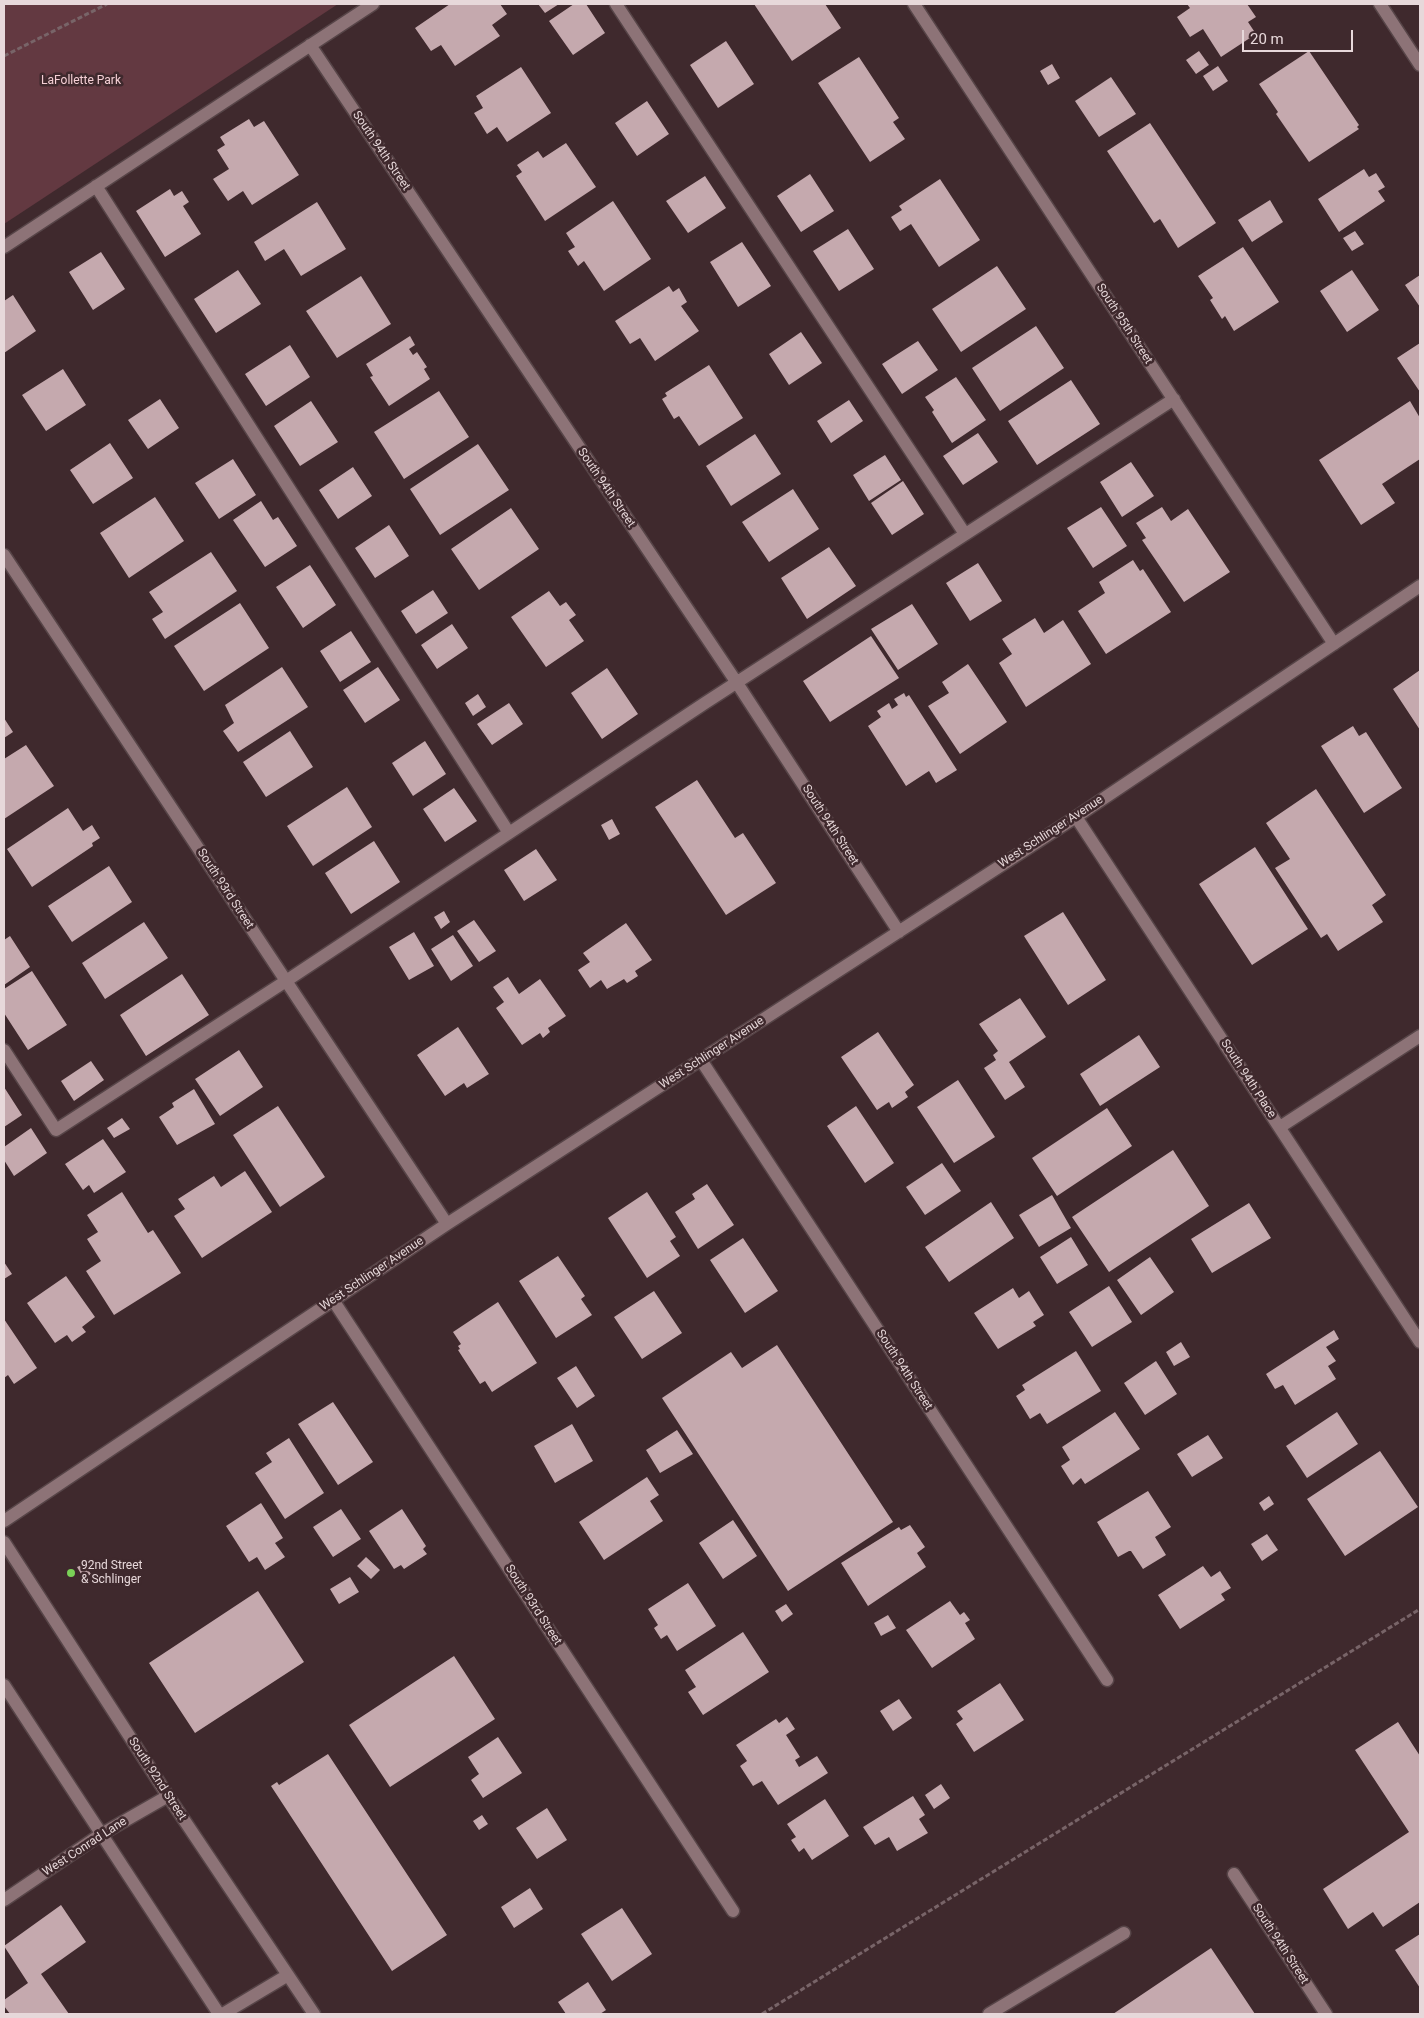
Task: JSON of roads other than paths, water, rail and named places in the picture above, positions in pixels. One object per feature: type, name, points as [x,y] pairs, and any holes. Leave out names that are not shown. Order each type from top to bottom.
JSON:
[{"type":"street","points":[[4,247],[373,4]]},
{"type":"street","points":[[616,4],[965,534]]},
{"type":"street","name":"South 95th Street","points":[[914,4],[1334,644]]},
{"type":"street","points":[[1380,4],[1420,65]]},
{"type":"street","name":"South 94th Street","points":[[310,46],[737,683],[899,932]]},
{"type":"street","points":[[96,186],[509,833]]},
{"type":"street","points":[[4,1050],[56,1130],[1174,399]]},
{"type":"street","name":"South 93rd Street","points":[[4,554],[447,1224]]},
{"type":"street","name":"West Schlinger Avenue","points":[[4,1521],[447,1224],[1076,817],[1420,586]]},
{"type":"street","name":"South 94th Place","points":[[1076,817],[1420,1342]]},
{"type":"street","points":[[1280,1127],[1420,1036]]},
{"type":"street","name":"South 94th Street","points":[[701,1060],[1107,1680]]},
{"type":"street","name":"South 93rd Street","points":[[333,1300],[733,1911]]},
{"type":"street","name":"South 92nd Street","points":[[4,1542],[168,1796],[314,2014]]},
{"type":"street","points":[[4,1685],[100,1835],[219,2014]]},
{"type":"street","name":"West Conrad Lane","points":[[4,1900],[100,1835],[168,1796]]},
{"type":"street","name":"South 94th Street","points":[[1234,1874],[1326,2014]]},
{"type":"street","points":[[989,2014],[1124,1933]]},
{"type":"street","points":[[222,2014],[288,1975]]},
{"type":"place","name":"92nd Street & Schlinger","points":[[71,1573]]},
{"type":"park label","name":"LaFollette Park","points":[[81,81]]}]
